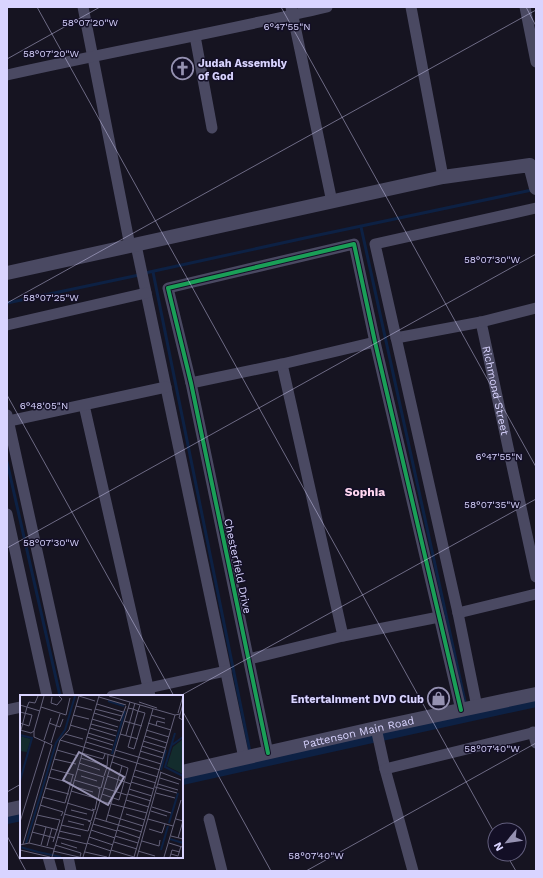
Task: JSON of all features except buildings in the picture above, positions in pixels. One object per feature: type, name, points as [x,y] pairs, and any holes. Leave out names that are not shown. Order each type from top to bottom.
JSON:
[{"type":"street","points":[[83,7],[133,246],[146,293],[244,758]]},
{"type":"street","points":[[7,75],[195,36],[292,11],[327,7]]},
{"type":"street","points":[[411,7],[443,178]]},
{"type":"street","points":[[525,7],[536,62]]},
{"type":"street","points":[[292,11],[332,202]]},
{"type":"street","points":[[195,36],[212,128]]},
{"type":"street","points":[[7,274],[443,178],[533,164],[536,188]]},
{"type":"street","points":[[477,707],[458,613],[375,244],[536,208]]},
{"type":"street","name":"Chesterfield Drive","points":[[268,753],[190,383],[168,288],[354,244],[375,342]]},
{"type":"street","points":[[7,325],[146,293]]},
{"type":"street","points":[[396,338],[481,322],[536,308]]},
{"type":"street","name":"Richmond Street","points":[[481,322],[536,577]]},
{"type":"street","points":[[190,383],[282,364],[375,342],[461,710]]},
{"type":"street","points":[[282,364],[343,636]]},
{"type":"street","points":[[69,695],[8,418],[84,405],[166,387]]},
{"type":"street","points":[[84,405],[149,692]]},
{"type":"street","points":[[7,514],[47,695]]},
{"type":"street","points":[[458,613],[536,594]]},
{"type":"street","points":[[249,659],[343,636],[439,617]]},
{"type":"street","points":[[121,695],[149,692],[226,671]]},
{"type":"street","name":"Pattenson Main Road","points":[[183,772],[268,753],[377,732],[461,710],[536,694]]},
{"type":"street","points":[[7,710],[20,707]]},
{"type":"street","points":[[377,732],[385,769],[413,871]]},
{"type":"street","points":[[385,769],[535,736]]},
{"type":"street","points":[[7,810],[20,807]]},
{"type":"street","points":[[209,819],[222,871]]},
{"type":"street","points":[[48,858],[52,871]]},
{"type":"street","points":[[68,858],[71,871]]},
{"type":"waterway","points":[[145,273],[532,190]]},
{"type":"waterway","points":[[361,227],[466,706]]},
{"type":"waterway","points":[[153,272],[250,752]]},
{"type":"waterway","points":[[7,303],[139,275]]},
{"type":"waterway","points":[[7,462],[60,695]]},
{"type":"waterway","points":[[183,780],[536,702]]},
{"type":"waterway","points":[[7,819],[20,816]]},
{"type":"cycle path","points":[[268,753],[191,383],[168,288],[354,244],[375,342],[461,710]]},
{"type":"place","name":"Judah Assembly of God","points":[[183,69]]},
{"type":"place","name":"Entertainment DVD Club","points":[[439,699]]},
{"type":"district","name":"Sophia","points":[[365,492]]}]
